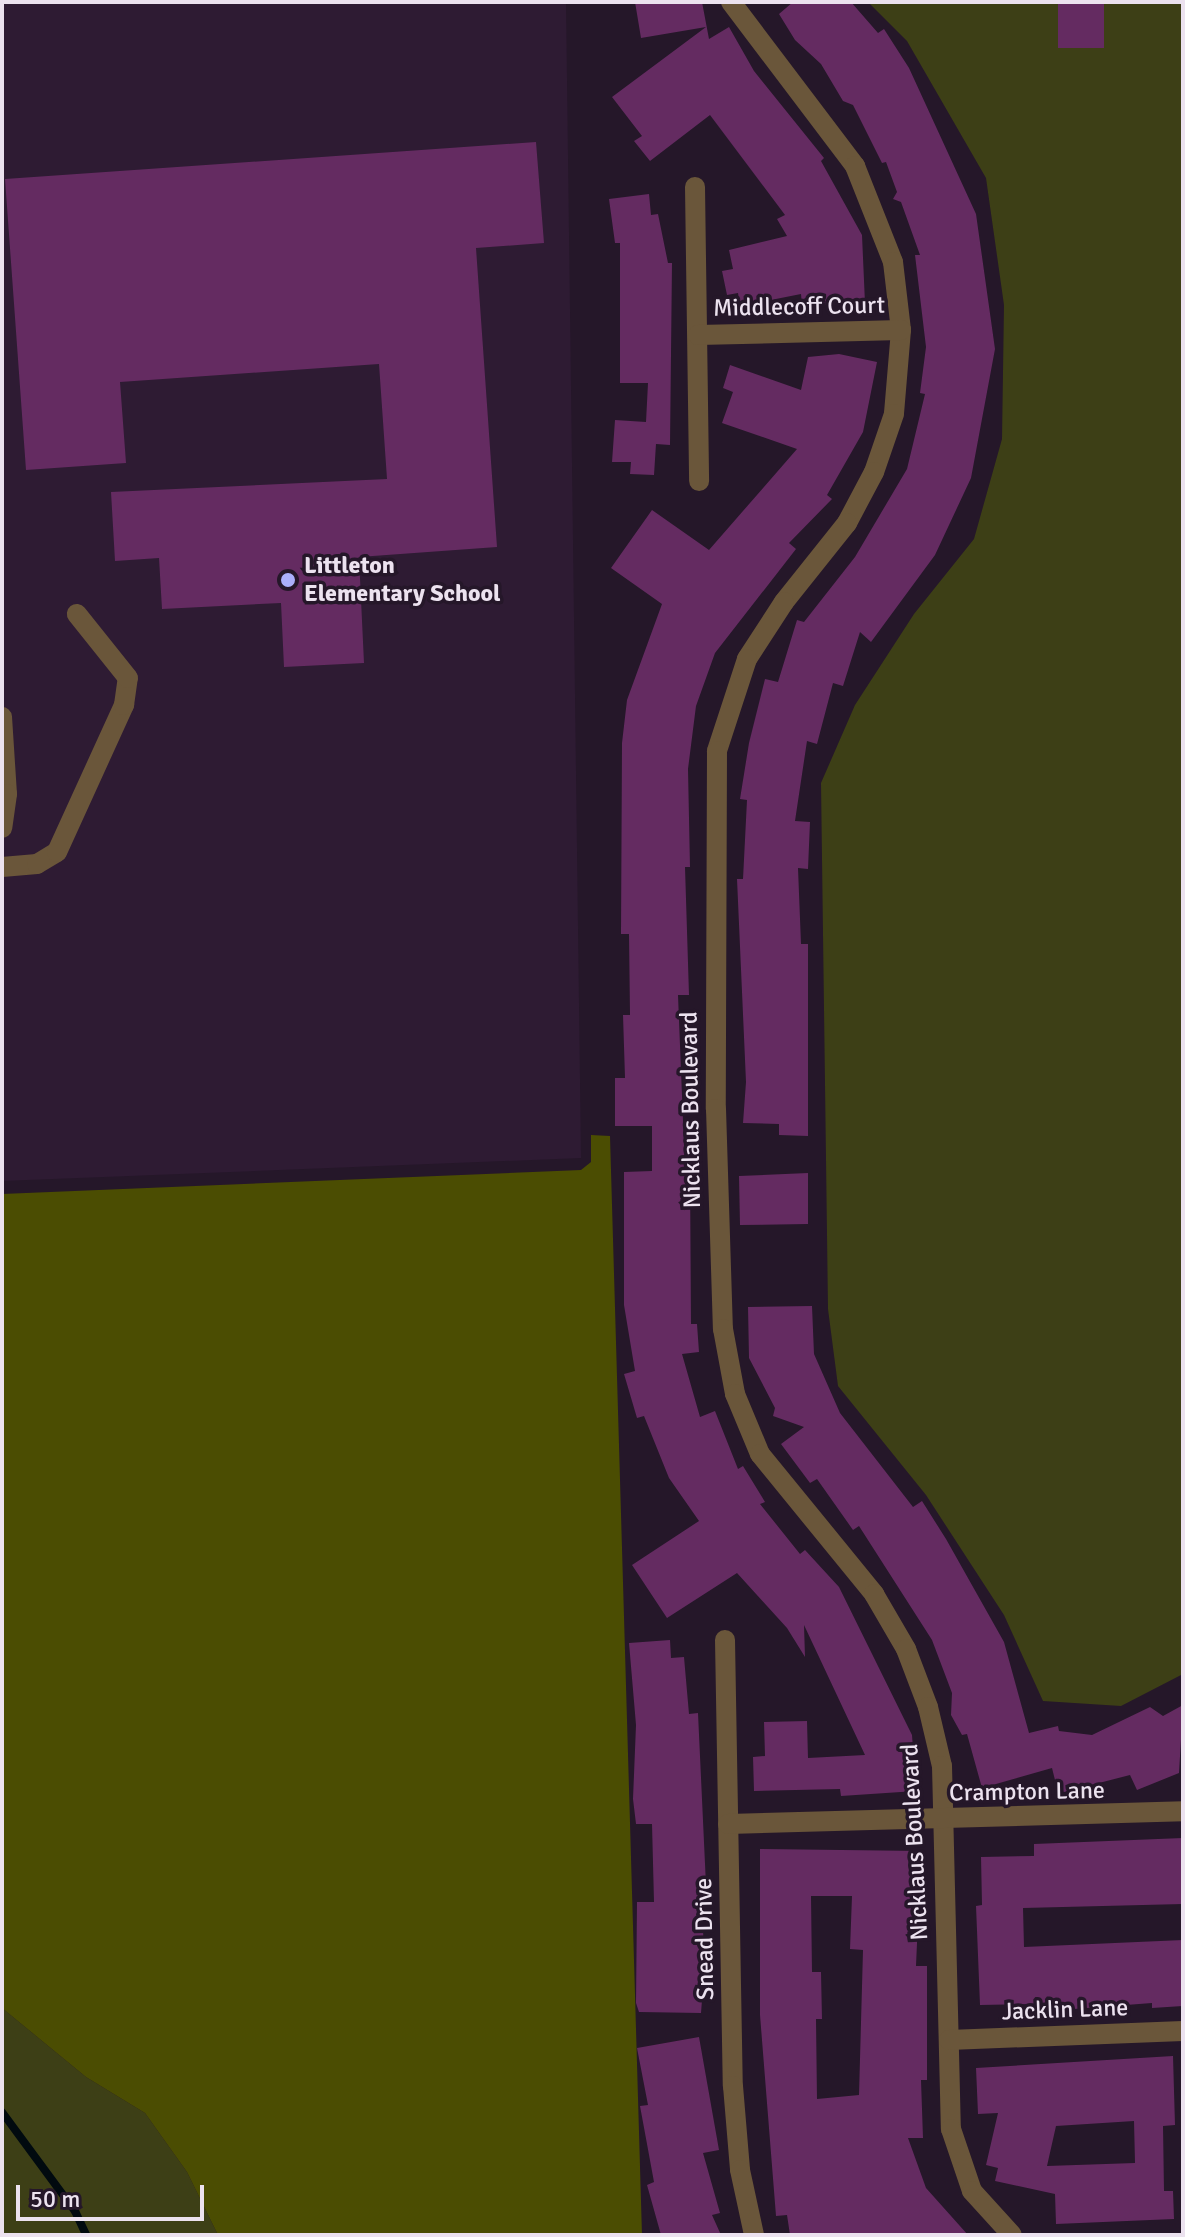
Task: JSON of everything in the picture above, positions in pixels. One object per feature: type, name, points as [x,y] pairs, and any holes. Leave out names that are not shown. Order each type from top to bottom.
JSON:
[{"type":"street","name":"Nicklaus Boulevard","points":[[731,2],[855,166],[890,251],[901,330],[894,414],[874,472],[847,523],[764,630],[722,723],[713,780],[723,1329],[735,1394],[775,1477],[874,1594],[906,1649],[938,1739],[944,1820],[951,2129],[958,2161],[990,2217],[1012,2235]]},
{"type":"street","name":"Middlecoff Court","points":[[695,187],[699,481]]},
{"type":"street","name":"Middlecoff Court","points":[[698,335],[901,330]]},
{"type":"street","points":[[2,867],[37,864],[57,852],[124,705],[128,678],[77,614]]},
{"type":"street","points":[[2,717],[7,794],[2,828]]},
{"type":"street","name":"Snead Drive","points":[[725,1640],[733,2086],[742,2185],[754,2235]]},
{"type":"street","name":"Crampton Lane","points":[[728,1824],[1183,1811]]},
{"type":"street","name":"Jacklin Lane","points":[[949,2040],[1183,2031]]},
{"type":"shaded area","name":"Littleton Elementary School","points":[[2,2],[566,2],[581,1158],[2,1181]]},
{"type":"shaded area","points":[[591,1135],[610,1136],[642,2235],[218,2235],[187,2172],[145,2113],[86,2077],[2,2008],[2,1194],[581,1170],[591,1162]]},
{"type":"green space","points":[[868,2],[1183,2],[1183,1674],[1121,1706],[1043,1701],[1004,1615],[926,1495],[838,1386],[828,1309],[821,783],[855,705],[914,614],[974,539],[1002,439],[1004,305],[986,178],[907,41]]},
{"type":"green space","points":[[2,2008],[86,2077],[145,2113],[187,2172],[218,2235],[2,2235]]},
{"type":"building","points":[[635,2],[702,2],[709,39],[729,27],[754,71],[824,158],[821,161],[862,235],[865,303],[802,306],[801,294],[740,306],[738,293],[727,295],[722,271],[733,269],[729,250],[787,236],[777,219],[785,215],[710,115],[650,161],[634,141],[642,136],[612,97],[706,27],[641,38]]},
{"type":"building","points":[[793,2],[851,2],[878,33],[884,29],[909,68],[976,214],[995,349],[971,478],[935,555],[871,642],[860,632],[843,686],[833,683],[817,744],[807,741],[795,821],[810,822],[808,869],[798,868],[801,944],[808,944],[808,1136],[779,1135],[779,1124],[743,1123],[746,1082],[737,879],[743,879],[747,800],[740,799],[749,743],[765,679],[778,682],[797,620],[804,622],[855,557],[907,469],[925,394],[920,393],[926,347],[915,255],[920,255],[901,202],[893,199],[897,192],[886,162],[882,163],[853,105],[843,101],[821,64],[795,40],[779,14]]},
{"type":"building","points":[[1058,2],[1104,2],[1104,48],[1058,48]]},
{"type":"building","points":[[536,142],[544,243],[476,248],[497,547],[359,557],[364,663],[284,667],[281,603],[162,609],[159,558],[115,561],[111,492],[387,479],[379,364],[120,382],[126,463],[26,470],[5,179]]},
{"type":"building","points":[[649,194],[651,215],[658,214],[668,263],[672,263],[670,445],[656,444],[654,475],[630,474],[631,462],[612,462],[615,420],[646,422],[648,383],[620,383],[620,243],[615,243],[609,199]]},
{"type":"building","points":[[839,354],[877,362],[863,432],[827,495],[832,499],[789,543],[796,549],[715,653],[696,706],[688,769],[690,867],[685,867],[689,995],[678,995],[685,1171],[690,1171],[691,1324],[697,1324],[699,1352],[682,1354],[700,1417],[715,1411],[738,1469],[743,1466],[765,1502],[760,1504],[800,1554],[805,1550],[839,1587],[912,1735],[916,1791],[841,1796],[840,1789],[754,1791],[753,1757],[765,1756],[764,1722],[807,1721],[808,1758],[865,1755],[804,1625],[805,1657],[787,1628],[737,1573],[667,1618],[632,1565],[699,1521],[669,1478],[644,1416],[637,1418],[624,1374],[635,1371],[624,1305],[624,1172],[652,1171],[652,1126],[615,1126],[615,1078],[625,1078],[623,1015],[630,1015],[629,934],[621,934],[622,743],[627,700],[662,604],[611,568],[652,510],[709,550],[797,449],[722,423],[733,392],[723,388],[730,365],[801,390],[808,357]]},
{"type":"building","points":[[808,1173],[808,1224],[740,1225],[739,1176]]},
{"type":"building","points":[[812,1306],[814,1354],[840,1413],[913,1507],[922,1501],[946,1539],[1004,1642],[1029,1733],[1058,1726],[1059,1731],[1092,1735],[1150,1707],[1163,1716],[1183,1705],[1179,1773],[1137,1790],[1130,1775],[1064,1792],[1057,1788],[1052,1768],[982,1788],[967,1734],[962,1735],[951,1715],[952,1693],[932,1640],[859,1526],[853,1530],[817,1479],[810,1483],[781,1444],[804,1427],[773,1416],[775,1408],[749,1358],[748,1307]]},
{"type":"building","points":[[670,1640],[671,1658],[684,1657],[689,1714],[698,1713],[706,1885],[700,1885],[705,1962],[701,2013],[639,2012],[636,2003],[637,1902],[654,1902],[652,1824],[636,1824],[633,1799],[636,1725],[629,1643]]},
{"type":"building","points":[[1183,1838],[1183,1904],[1023,1908],[1024,1947],[1183,1940],[1183,2006],[1152,2008],[1152,2003],[1035,2012],[1035,2004],[980,2005],[976,1906],[982,1905],[981,1857],[1034,1856],[1034,1844]]},
{"type":"building","points":[[760,1849],[921,1851],[916,1966],[927,1966],[927,2080],[921,2080],[923,2138],[908,2138],[926,2188],[968,2235],[790,2235],[787,2215],[776,2216],[760,2015]],"holes":[[[811,1896],[852,1896],[850,1949],[863,1950],[859,2095],[817,2099],[816,2019],[822,2019],[821,1972],[812,1972]]]},
{"type":"building","points":[[699,2037],[719,2150],[703,2153],[720,2213],[712,2215],[721,2235],[661,2235],[647,2185],[654,2182],[640,2106],[648,2105],[637,2048]]},
{"type":"building","points":[[1173,2056],[1175,2125],[1163,2126],[1164,2191],[1173,2191],[1174,2219],[1056,2224],[1055,2194],[995,2181],[998,2168],[986,2165],[998,2113],[978,2114],[976,2068]],"holes":[[[1134,2121],[1135,2163],[1047,2166],[1056,2126]]]},
{"type":"waterway","points":[[2,2112],[75,2211],[86,2235]]},
{"type":"place","name":"Littleton Elementary School","points":[[288,580]]}]
